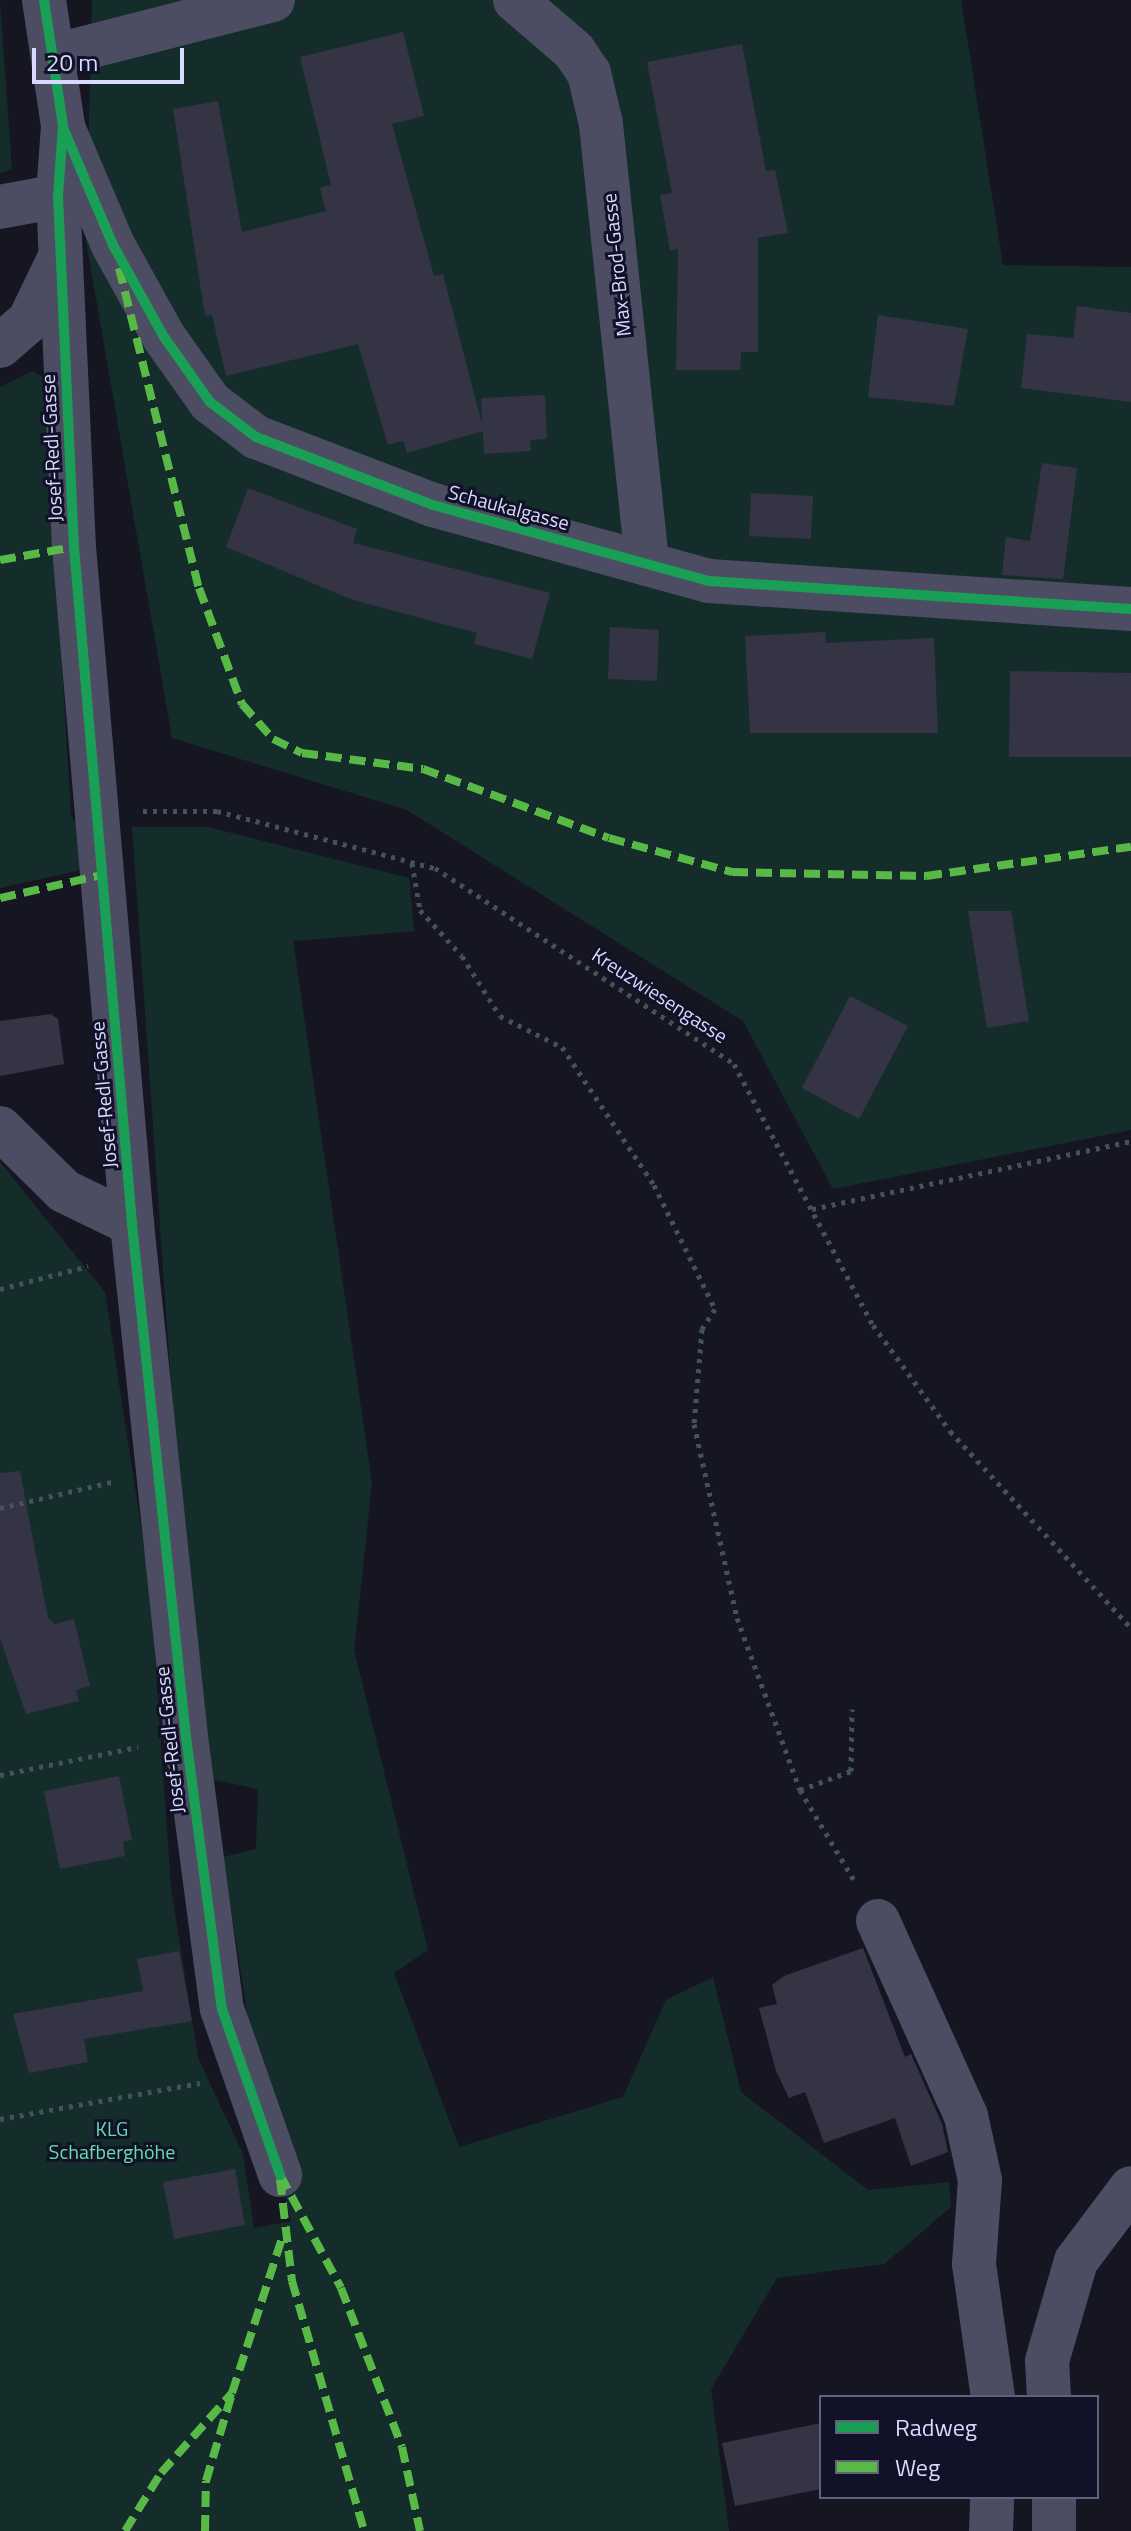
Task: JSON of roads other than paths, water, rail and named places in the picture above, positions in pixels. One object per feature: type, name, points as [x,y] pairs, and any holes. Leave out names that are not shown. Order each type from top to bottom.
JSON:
[{"type":"street","name":"Josef-Redl-Gasse","points":[[44,0],[63,126],[58,196],[74,547],[132,1224],[186,1737],[207,1917],[240,2075],[280,2175]]},
{"type":"street","points":[[53,56],[273,0]]},
{"type":"street","name":"Max-Brod-Gasse","points":[[515,0],[574,51],[589,73],[601,124],[647,562]]},
{"type":"street","name":"Schaukalgasse","points":[[63,126],[164,337],[210,402],[256,437],[433,505],[709,581],[1131,609]]},
{"type":"street","points":[[0,207],[58,196]]},
{"type":"street","points":[[0,346],[29,321],[60,255]]},
{"type":"street","points":[[0,1128],[64,1191],[132,1224]]},
{"type":"street","points":[[878,1921],[966,2116],[980,2180],[974,2264],[993,2395]]},
{"type":"street","points":[[1049,2395],[1047,2361],[1076,2261],[1131,2188]]},
{"type":"street","points":[[991,2531],[992,2499]]},
{"type":"street","points":[[1054,2499],[1054,2531]]},
{"type":"park label","name":"KLG Schafberghöhe","points":[[112,2140]]}]
